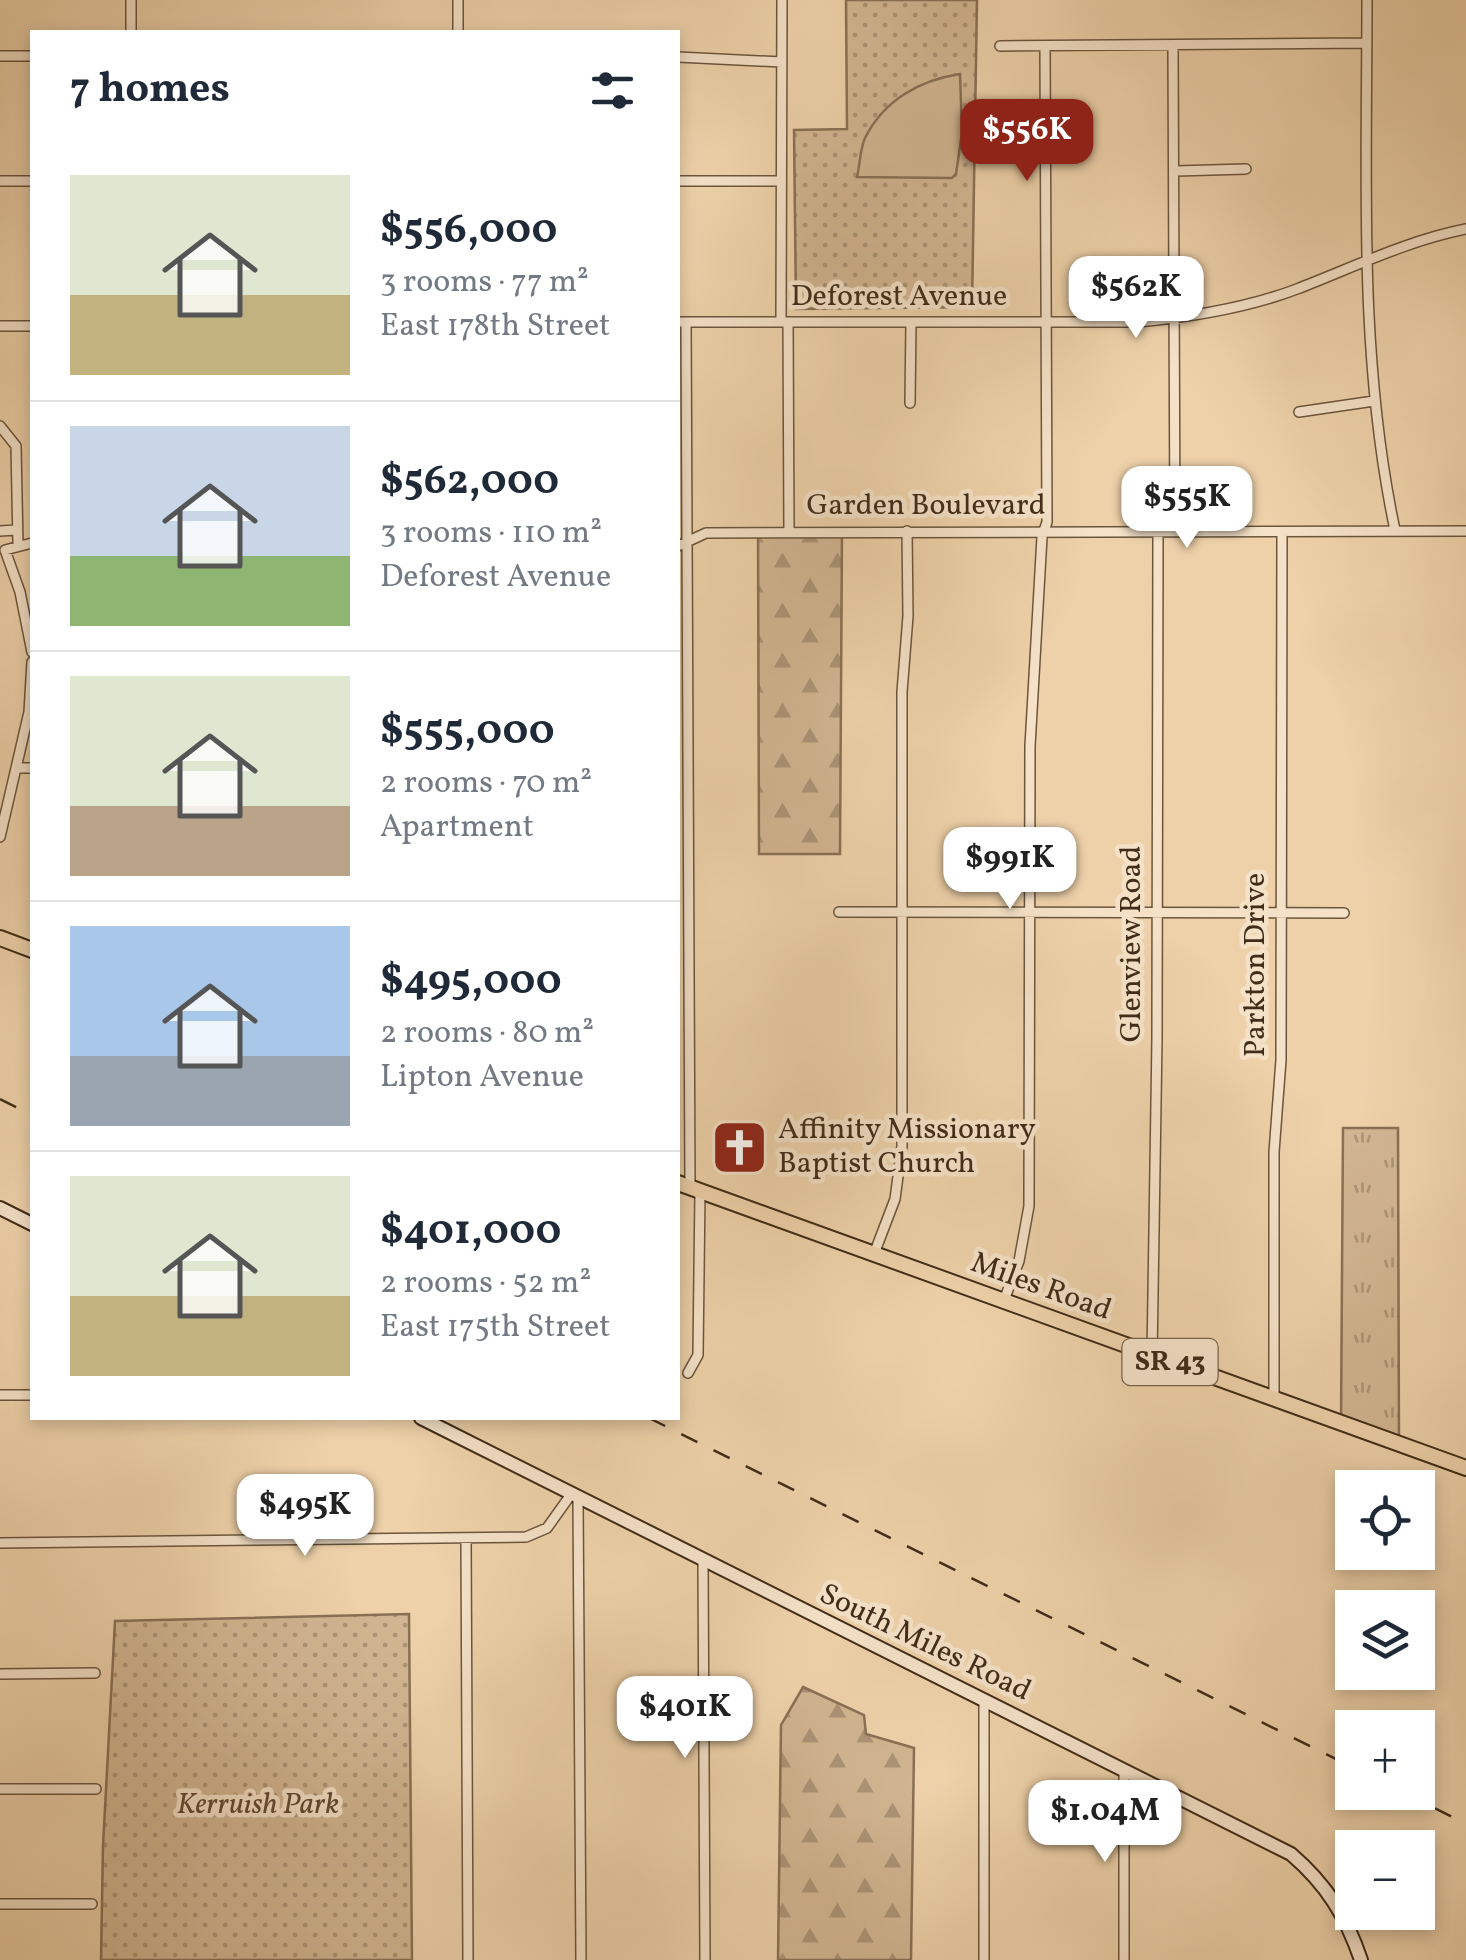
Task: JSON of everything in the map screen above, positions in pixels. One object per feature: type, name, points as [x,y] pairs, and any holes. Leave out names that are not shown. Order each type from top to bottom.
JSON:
[{"type":"main road","points":[[0,938],[30,949]]},
{"type":"main road","name":"Miles Road","points":[[689,1187],[1003,1304],[1466,1468]]},
{"type":"street","points":[[132,0],[132,30]]},
{"type":"street","points":[[458,0],[458,30]]},
{"type":"street","points":[[782,0],[781,181],[789,531]]},
{"type":"street","points":[[1367,0],[1367,258],[1374,401],[1382,472],[1395,530]]},
{"type":"street","points":[[1000,46],[1367,43]]},
{"type":"street","points":[[1003,1304],[1019,1261],[1030,1206],[1030,746],[1046,522],[1044,46]]},
{"type":"street","points":[[1173,46],[1174,531]]},
{"type":"street","points":[[0,56],[30,56]]},
{"type":"street","points":[[680,57],[782,62]]},
{"type":"street","points":[[1176,170],[1246,170]]},
{"type":"street","points":[[680,181],[781,181]]},
{"type":"street","points":[[0,182],[30,182]]},
{"type":"street","name":"Deforest Avenue","points":[[682,322],[1174,318],[1265,299],[1427,237],[1466,229]]},
{"type":"street","points":[[682,322],[682,544],[690,753],[683,1014],[689,1187],[699,1308],[698,1355],[688,1373]]},
{"type":"street","points":[[910,403],[911,323]]},
{"type":"street","points":[[0,326],[30,326]]},
{"type":"street","points":[[1299,412],[1374,401]]},
{"type":"street","points":[[0,426],[16,446],[18,544]]},
{"type":"street","points":[[0,531],[16,530]]},
{"type":"street","name":"Garden Boulevard","points":[[682,544],[706,533],[789,531],[1466,530]]},
{"type":"street","points":[[874,1254],[895,1199],[902,1146],[902,692],[908,616],[907,531]]},
{"type":"street","name":"Glenview Road","points":[[1152,1356],[1158,532]]},
{"type":"street","name":"Parkton Drive","points":[[1274,1398],[1274,1152],[1282,1060],[1282,532]]},
{"type":"street","points":[[30,543],[5,550],[20,592],[30,642]]},
{"type":"street","points":[[0,837],[30,695]]},
{"type":"street","points":[[680,753],[690,753]]},
{"type":"street","points":[[17,768],[30,768]]},
{"type":"street","points":[[680,892],[689,894]]},
{"type":"street","points":[[840,912],[1344,913]]},
{"type":"street","points":[[0,1208],[30,1223]]},
{"type":"street","points":[[0,1396],[30,1395]]},
{"type":"street","name":"South Miles Road","points":[[425,1420],[1291,1854],[1334,1898],[1361,1960]]},
{"type":"street","points":[[0,1543],[526,1536],[548,1528],[575,1495]]},
{"type":"street","points":[[575,1495],[582,1960]]},
{"type":"street","points":[[466,1538],[468,1960]]},
{"type":"street","points":[[703,1561],[705,1960]]},
{"type":"street","points":[[0,1674],[95,1673]]},
{"type":"street","points":[[984,1700],[984,1960]]},
{"type":"street","points":[[1124,1771],[1124,1960]]},
{"type":"street","points":[[0,1789],[96,1789]]},
{"type":"street","points":[[0,1904],[92,1904]]},
{"type":"green space","points":[[846,0],[977,0],[972,307],[796,309],[794,130],[847,129]]},
{"type":"green space","points":[[960,74],[962,133],[956,174],[952,178],[857,177],[865,138],[882,113],[917,87]]},
{"type":"green space","points":[[842,531],[840,854],[759,854],[758,532]]},
{"type":"green space","points":[[1343,1128],[1398,1128],[1399,1444],[1341,1422]]},
{"type":"green space","name":"Kerruish Park","points":[[409,1614],[412,1960],[101,1960],[115,1621]]},
{"type":"green space","points":[[803,1687],[864,1715],[866,1734],[914,1748],[911,1960],[778,1960],[781,1725]]},
{"type":"railway","points":[[0,1099],[30,1114]]},
{"type":"railway","points":[[653,1420],[1335,1759]]},
{"type":"railway","points":[[1435,1808],[1466,1824]]},
{"type":"place","name":"Affinity Missionary Baptist Church","points":[[739,1147]]}]
